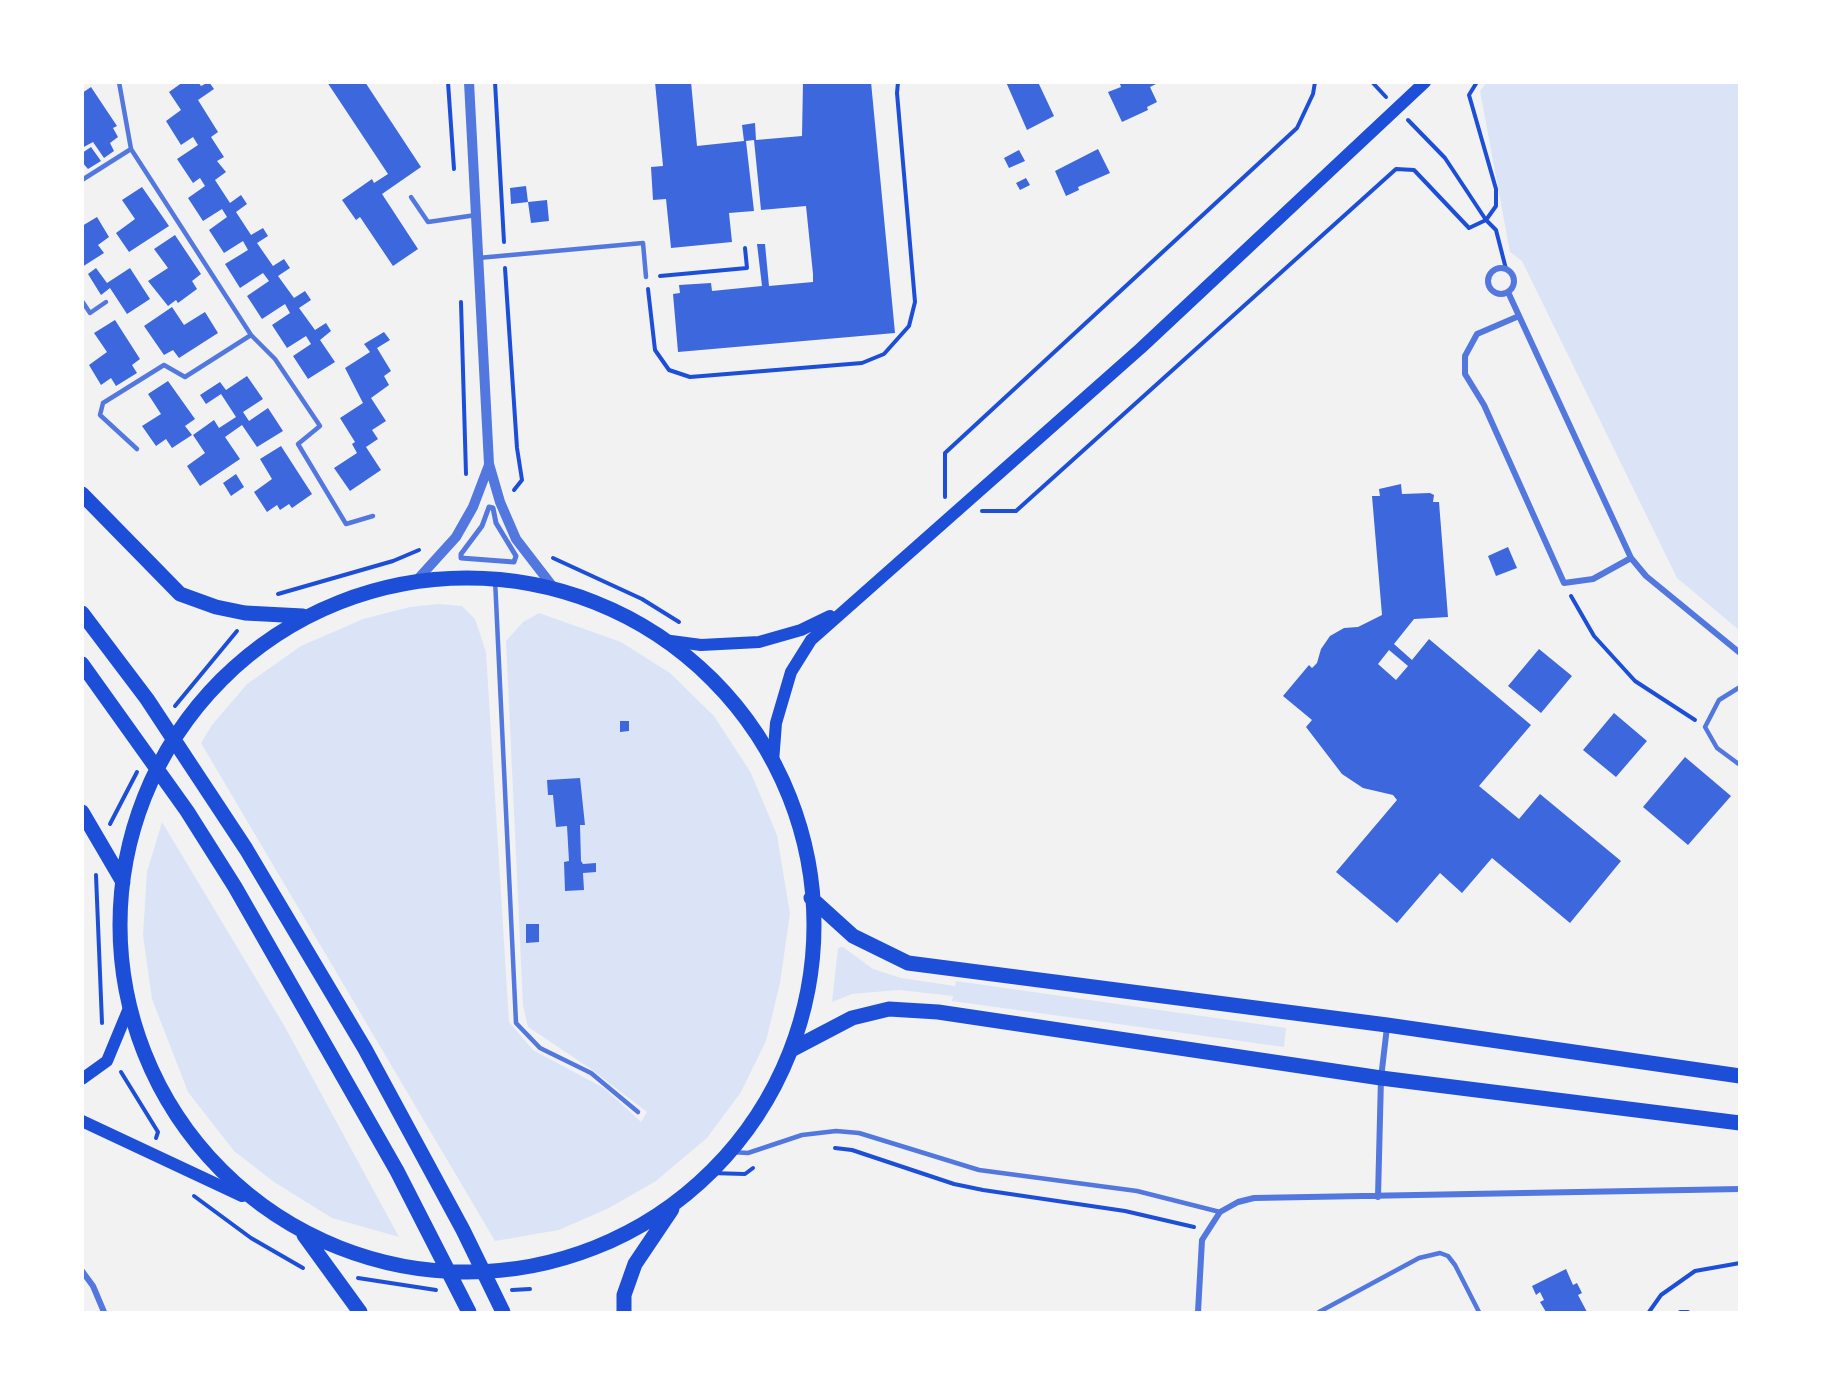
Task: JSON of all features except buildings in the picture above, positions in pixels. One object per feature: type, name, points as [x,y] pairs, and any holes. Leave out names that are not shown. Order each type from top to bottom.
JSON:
[{"type":"main road","points":[[773,762],[776,723],[791,672],[811,640],[842,610],[1141,348],[1364,142],[1425,82]]},
{"type":"main road","points":[[82,494],[180,594],[216,607],[244,613],[303,616]]},
{"type":"main road","points":[[82,1121],[242,1196],[304,1235],[355,1254],[399,1264],[445,1270],[488,1271],[523,1268],[551,1262],[591,1250],[628,1232],[674,1205],[731,1152],[755,1118],[791,1050],[810,962],[811,898],[806,854],[797,814],[763,741],[735,704],[690,656],[670,641],[604,604],[553,587],[495,579],[417,580],[352,597],[303,616],[249,652],[206,695],[164,756],[135,821],[128,843],[123,882],[121,945],[129,1008],[154,1073],[175,1116],[206,1156],[242,1196]]},
{"type":"main road","points":[[670,641],[701,645],[759,642],[801,630],[842,610]]},
{"type":"main road","points":[[82,613],[154,708],[246,849],[365,1049],[463,1230],[503,1312]]},
{"type":"main road","points":[[82,664],[187,811],[241,898],[397,1171],[469,1312]]},
{"type":"main road","points":[[82,812],[96,832],[123,882]]},
{"type":"main road","points":[[811,898],[853,936],[908,963],[1387,1026],[1740,1076]]},
{"type":"main road","points":[[82,1079],[107,1061],[129,1008]]},
{"type":"main road","points":[[791,1050],[852,1018],[889,1009],[938,1012],[1381,1078],[1740,1123]]},
{"type":"main road","points":[[624,1312],[624,1295],[635,1264],[674,1205]]},
{"type":"main road","points":[[304,1235],[342,1284],[360,1312]]},
{"type":"street","points":[[470,82],[489,464],[500,502],[516,539],[553,587]]},
{"type":"street","points":[[1506,269],[1514,278],[1513,286],[1508,292],[1495,293],[1488,283],[1493,271],[1506,269]]},
{"type":"street","points":[[1508,292],[1631,558],[1646,576],[1740,653]]},
{"type":"street","points":[[1519,316],[1477,334],[1465,356],[1465,374],[1484,405],[1564,582],[1593,579],[1631,558]]},
{"type":"street","points":[[417,580],[456,537],[472,507],[489,464]]},
{"type":"street","points":[[493,508],[496,523],[517,560],[461,558],[461,554],[482,526],[486,510],[493,508]]},
{"type":"street","points":[[1378,1197],[1381,1078],[1387,1026]]},
{"type":"street","points":[[1198,1312],[1202,1240],[1220,1212],[1238,1202],[1254,1198],[1740,1189]]},
{"type":"street","points":[[82,1271],[93,1286],[104,1312]]},
{"type":"lane","points":[[119,82],[131,149],[251,335],[275,359],[320,426],[298,444],[346,524],[373,516]]},
{"type":"lane","points":[[82,180],[131,149]]},
{"type":"lane","points":[[411,197],[428,222],[476,215]]},
{"type":"lane","points":[[478,258],[643,243],[646,277]]},
{"type":"lane","points":[[82,301],[90,312],[106,303]]},
{"type":"lane","points":[[136,449],[100,415],[103,403],[164,366],[185,377],[251,335]]},
{"type":"lane","points":[[495,579],[516,1023],[540,1048],[591,1073],[638,1112]]},
{"type":"lane","points":[[1740,687],[1719,700],[1705,727],[1717,748],[1740,765]]},
{"type":"lane","points":[[731,1152],[748,1153],[802,1135],[836,1131],[859,1133],[979,1170],[1137,1191],[1220,1212]]},
{"type":"lane","points":[[1319,1312],[1419,1258],[1440,1253],[1448,1256],[1455,1265],[1479,1312]]},
{"type":"path","points":[[448,82],[454,171]]},
{"type":"path","points":[[495,82],[518,448],[522,480],[511,494]]},
{"type":"path","points":[[745,248],[747,268],[646,277],[655,350],[669,370],[690,378],[862,363],[884,354],[909,326],[915,302],[897,93],[898,82]]},
{"type":"path","points":[[941,504],[945,501],[945,453],[1297,128],[1313,94],[1316,82]]},
{"type":"path","points":[[1372,82],[1388,99]]},
{"type":"path","points":[[984,512],[1016,511],[1396,169],[1414,170],[1469,228],[1486,220],[1496,206],[1496,189],[1469,95],[1477,82]]},
{"type":"path","points":[[1405,116],[1445,158],[1486,220],[1496,230],[1506,269]]},
{"type":"path","points":[[461,300],[466,476]]},
{"type":"path","points":[[267,597],[410,556],[427,546]]},
{"type":"path","points":[[544,549],[553,558],[642,599],[673,620],[684,624]]},
{"type":"path","points":[[1564,582],[1594,636],[1635,681],[1705,727]]},
{"type":"path","points":[[179,700],[237,631],[244,613]]},
{"type":"path","points":[[96,832],[111,824],[133,781]]},
{"type":"path","points":[[95,871],[102,1028]]},
{"type":"path","points":[[107,1061],[121,1071],[158,1132],[153,1153]]},
{"type":"path","points":[[824,1148],[852,1150],[954,1184],[1125,1211],[1165,1222],[1172,1220],[1191,1225]]},
{"type":"path","points":[[710,1173],[745,1173],[764,1164]]},
{"type":"path","points":[[186,1190],[251,1238],[311,1273]]},
{"type":"path","points":[[1649,1312],[1662,1295],[1695,1271],[1740,1263]]},
{"type":"path","points":[[342,1284],[357,1278],[419,1289]]},
{"type":"path","points":[[1680,1312],[1688,1312]]},
{"type":"shaded area","points":[[1487,82],[1739,83],[1739,630],[1677,578],[1522,261],[1510,252],[1480,91]]},
{"type":"shaded area","points":[[439,604],[462,606],[475,619],[486,652],[509,1022],[533,1050],[604,1088],[641,1122],[647,1112],[588,1067],[528,1027],[523,1006],[506,641],[523,622],[539,613],[621,642],[670,673],[714,716],[751,773],[777,835],[790,914],[780,983],[766,1041],[741,1092],[707,1138],[656,1181],[609,1208],[559,1230],[495,1241],[201,743],[212,725],[247,684],[301,646],[363,619],[410,607]]},
{"type":"shaded area","points":[[162,822],[285,1027],[399,1237],[332,1218],[274,1182],[234,1151],[188,1092],[152,999],[143,935],[147,872]]},
{"type":"shaded area","points":[[843,947],[873,969],[901,978],[955,986],[956,981],[1286,1028],[1284,1047],[952,1001],[953,996],[899,990],[852,994],[832,1002],[838,948]]}]
